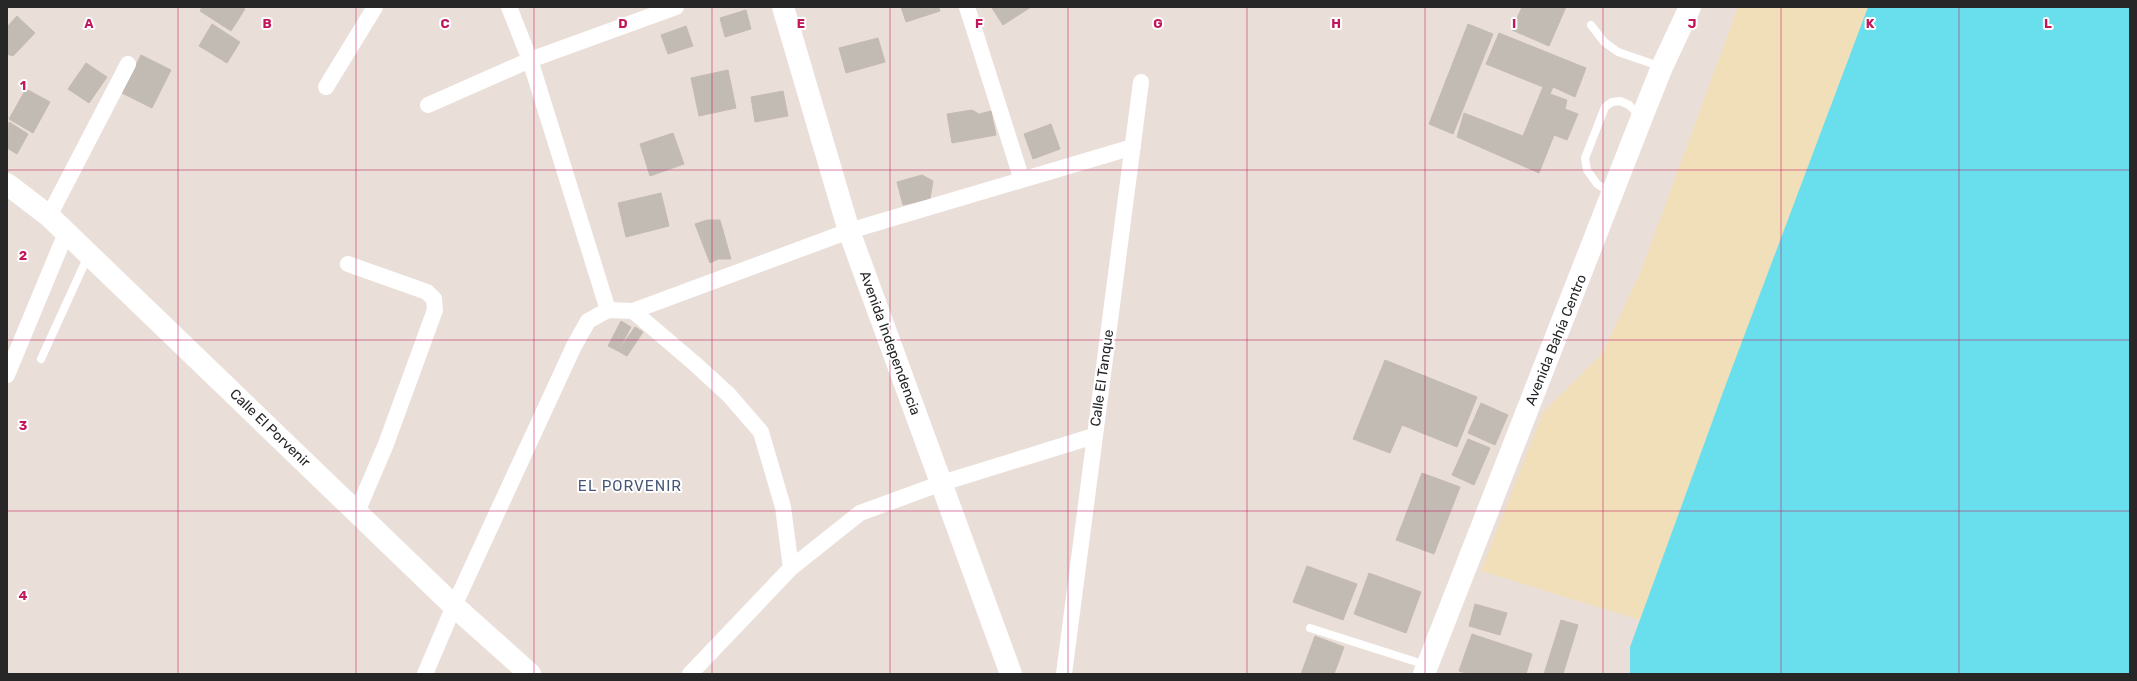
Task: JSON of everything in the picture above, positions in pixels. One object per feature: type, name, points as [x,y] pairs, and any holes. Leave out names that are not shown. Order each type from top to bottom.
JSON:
[{"type":"main road","name":"Avenida Independencia","points":[[783,7],[849,231],[1011,674]]},
{"type":"main road","name":"Avenida Bahía Centro","points":[[1425,672],[1613,195],[1642,117],[1662,67],[1690,7]]},
{"type":"main road","name":"Calle El Porvenir","points":[[7,184],[49,216],[454,606],[530,674]]},
{"type":"street","points":[[326,87],[375,7]]},
{"type":"street","points":[[428,106],[530,60],[676,7]]},
{"type":"street","points":[[967,7],[1022,180]]},
{"type":"street","points":[[510,8],[530,60],[608,310]]},
{"type":"street","points":[[49,216],[128,64]]},
{"type":"street","name":"Calle El Tanque","points":[[1064,674],[1094,436],[1134,147],[1141,82]]},
{"type":"street","points":[[425,674],[454,606],[574,346],[588,321],[608,310],[633,310],[849,231],[1134,147]]},
{"type":"street","points":[[7,375],[66,233]]},
{"type":"street","points":[[348,264],[427,292],[434,299],[435,310],[386,444],[357,512]]},
{"type":"street","points":[[633,310],[694,362],[729,395],[761,432],[783,507],[791,568]]},
{"type":"street","points":[[690,674],[791,568],[860,513],[942,483],[1094,436]]},
{"type":"lane","points":[[1590,25],[1604,42],[1618,52],[1662,67]]},
{"type":"lane","points":[[1613,195],[1597,184],[1587,170],[1585,158],[1605,107],[1612,102],[1620,101],[1628,105],[1642,117]]},
{"type":"lane","points":[[41,358],[89,255]]},
{"type":"lane","points":[[1310,628],[1425,672]]},
{"type":"sand","points":[[1738,7],[1885,7],[1640,620],[1481,571],[1543,412],[1602,354],[1641,271]]},
{"type":"water","points":[[1868,7],[2130,7],[2130,674],[1630,674],[1630,647],[1726,384]]},
{"type":"building","points":[[202,7],[241,7],[245,9],[231,31],[200,11]]},
{"type":"building","points":[[901,7],[939,7],[940,11],[906,22]]},
{"type":"building","points":[[1031,7],[1003,25],[992,8]]},
{"type":"building","points":[[1522,7],[1566,7],[1549,46],[1512,30]]},
{"type":"building","points":[[746,10],[751,29],[725,37],[720,18]]},
{"type":"building","points":[[17,16],[35,33],[13,56],[7,54],[7,27]]},
{"type":"building","points":[[212,24],[240,42],[227,63],[199,46]]},
{"type":"building","points":[[1468,24],[1493,34],[1453,134],[1429,124]]},
{"type":"building","points":[[686,26],[693,46],[668,54],[661,35]]},
{"type":"building","points":[[1499,33],[1586,68],[1575,97],[1553,87],[1550,94],[1567,100],[1565,109],[1578,114],[1567,140],[1554,135],[1539,173],[1457,137],[1464,113],[1523,136],[1543,87],[1486,64]]},
{"type":"building","points":[[878,38],[885,62],[846,73],[839,48]]},
{"type":"building","points":[[141,55],[171,70],[152,108],[122,93]]},
{"type":"building","points":[[86,63],[107,77],[89,103],[68,89]]},
{"type":"building","points":[[728,70],[736,108],[699,116],[691,78]]},
{"type":"building","points":[[26,89],[50,102],[33,133],[9,119]]},
{"type":"building","points":[[783,91],[788,116],[755,122],[751,97]]},
{"type":"building","points":[[972,110],[979,114],[991,111],[996,135],[952,143],[947,114]]},
{"type":"building","points":[[9,122],[28,134],[17,154],[7,148]]},
{"type":"building","points":[[1051,124],[1060,149],[1033,159],[1024,134]]},
{"type":"building","points":[[673,133],[684,164],[650,176],[640,144]]},
{"type":"building","points":[[922,175],[933,181],[930,199],[903,205],[897,182]]},
{"type":"building","points":[[661,193],[669,226],[626,237],[618,203]]},
{"type":"building","points":[[707,220],[720,220],[731,259],[718,259],[710,263],[695,224]]},
{"type":"building","points":[[621,321],[631,327],[618,351],[608,346]]},
{"type":"building","points":[[635,327],[643,332],[627,356],[618,351]]},
{"type":"building","points":[[1385,360],[1477,397],[1457,447],[1402,425],[1390,453],[1353,439]]},
{"type":"building","points":[[1481,403],[1508,415],[1495,445],[1468,433]]},
{"type":"building","points":[[1468,439],[1490,448],[1474,485],[1452,475]]},
{"type":"building","points":[[1422,473],[1460,487],[1434,554],[1396,540]]},
{"type":"building","points":[[1307,566],[1357,584],[1343,620],[1293,602]]},
{"type":"building","points":[[1369,573],[1421,592],[1406,633],[1354,614]]},
{"type":"building","points":[[1475,604],[1507,613],[1500,635],[1469,626]]},
{"type":"building","points":[[1561,620],[1578,625],[1563,674],[1544,674]]},
{"type":"building","points":[[1472,634],[1532,654],[1526,674],[1469,674],[1459,671]]},
{"type":"building","points":[[1315,636],[1344,647],[1334,674],[1301,674]]},
{"type":"district","name":"EL PORVENIR","points":[[630,486]]}]
